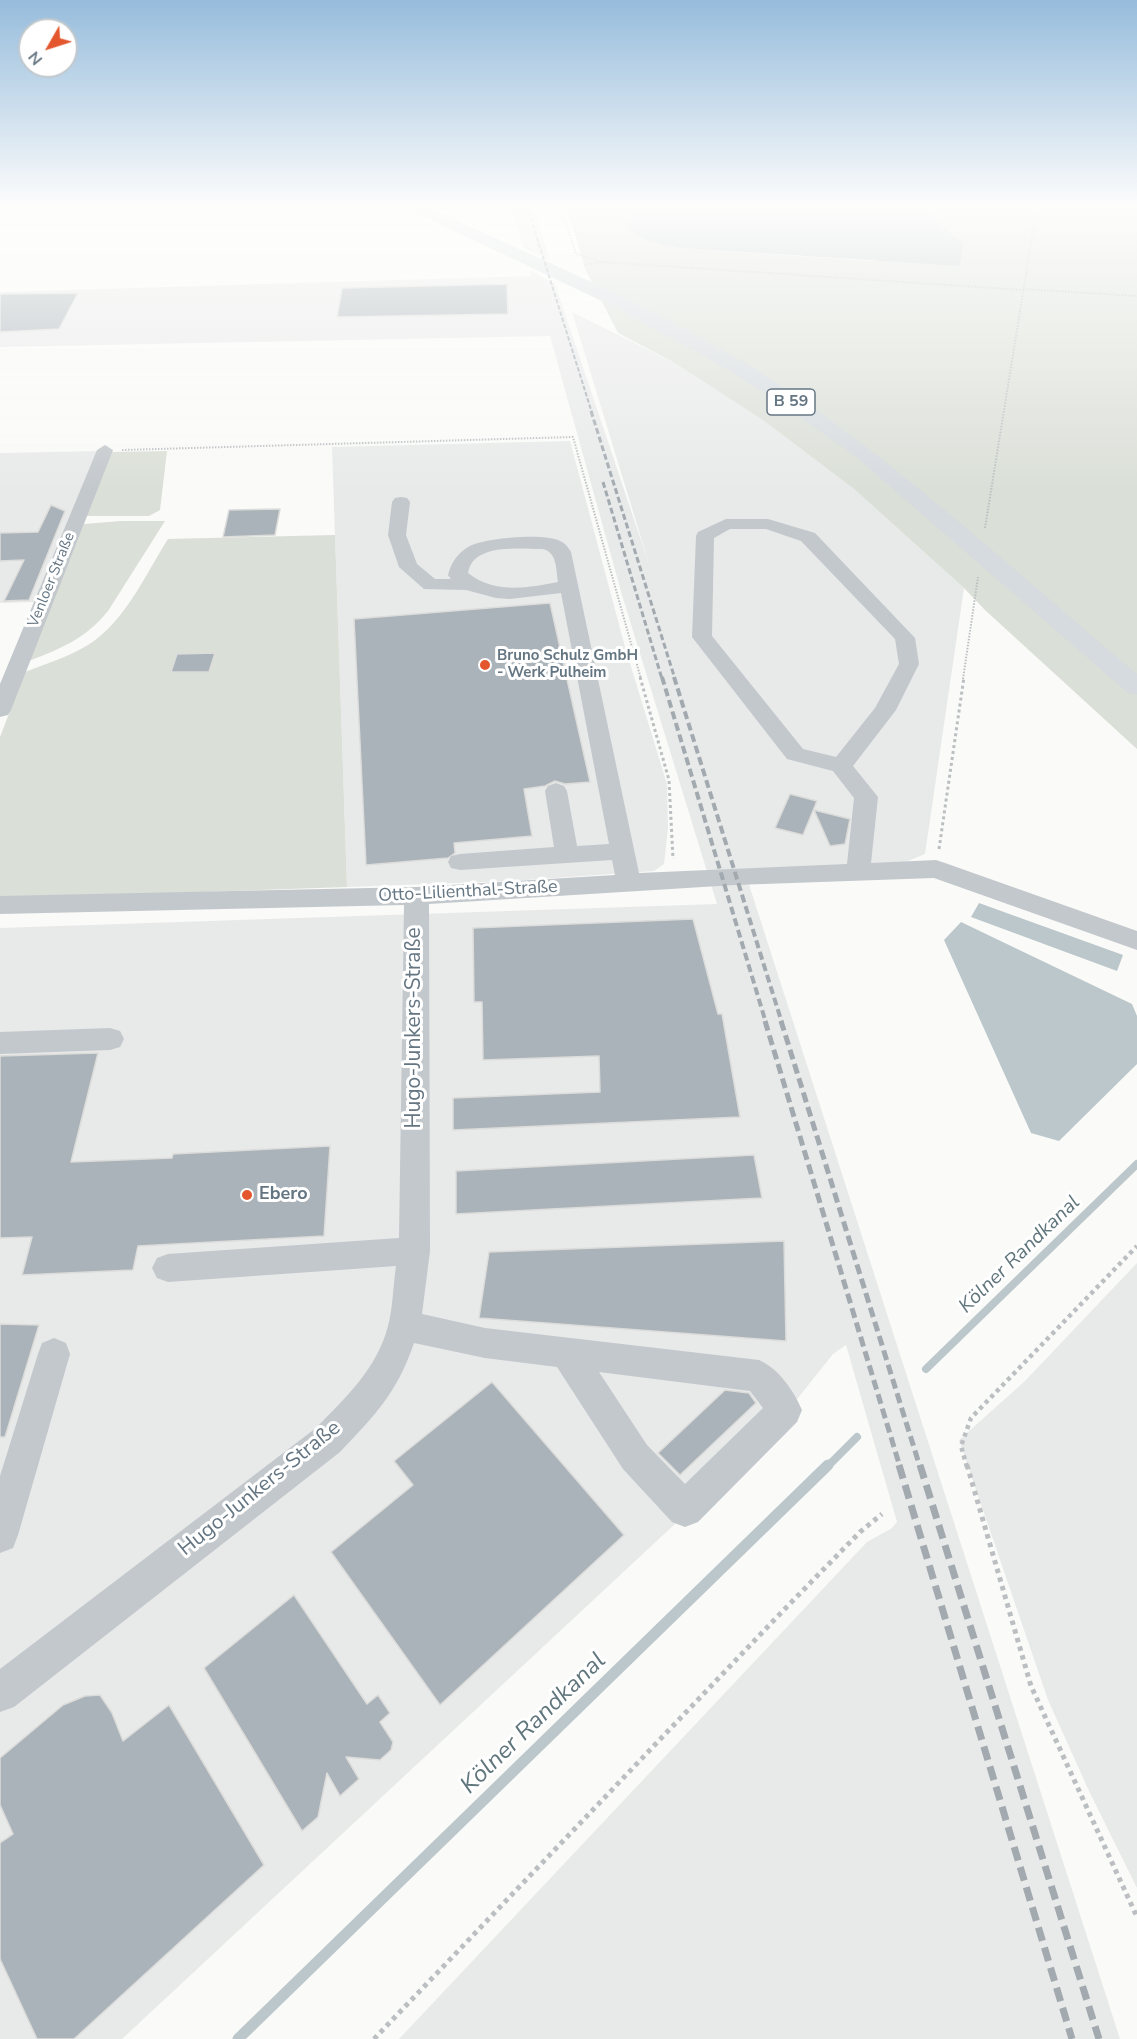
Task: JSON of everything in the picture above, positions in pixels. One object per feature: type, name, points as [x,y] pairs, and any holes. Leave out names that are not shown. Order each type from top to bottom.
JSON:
[{"type":"main road","name":"B 59","points":[[616,301],[718,356],[780,394],[862,453],[1005,572],[1137,687]]},
{"type":"street","name":"Venloer Straße","points":[[0,710],[105,450]]},
{"type":"street","points":[[400,502],[397,534],[408,567],[431,585],[467,584]]},
{"type":"street","points":[[841,766],[885,710],[909,664],[905,638],[808,537],[768,524],[726,524],[705,536],[702,638],[795,754],[841,766],[866,797],[858,871]]},
{"type":"street","points":[[568,586],[547,591],[507,593],[482,590],[467,584],[458,575],[460,564],[476,550],[494,545],[542,543],[555,545],[562,552],[629,884]]},
{"type":"street","points":[[556,791],[567,855]]},
{"type":"street","points":[[460,862],[623,851]]},
{"type":"street","name":"Otto-Lilienthal-Straße","points":[[0,905],[417,896],[735,876],[936,869],[1137,941]]},
{"type":"street","name":"Hugo-Junkers-Straße","points":[[0,1693],[328,1440],[371,1395],[391,1362],[404,1326],[414,1251],[417,896]]},
{"type":"street","points":[[0,1043],[110,1039]]},
{"type":"street","points":[[168,1269],[414,1251]]},
{"type":"street","points":[[404,1326],[485,1343],[759,1376],[785,1410],[685,1509],[635,1457],[567,1353]]},
{"type":"street","points":[[0,1535],[54,1354]]},
{"type":"path","points":[[1137,1246],[971,1418],[961,1446],[1031,1686],[1137,1917]]},
{"type":"path","points":[[374,2039],[776,1618],[860,1532],[882,1514]]},
{"type":"shaded area","points":[[0,301],[561,301],[649,564],[572,312],[673,362],[764,421],[854,489],[964,588],[925,854],[898,865],[744,869],[1120,2039],[399,2039],[867,1542],[892,1528],[897,1522],[846,1345],[833,1354],[763,1442],[122,2039],[0,2039],[0,928],[717,904],[622,595],[550,336],[0,347]]},
{"type":"shaded area","points":[[602,301],[1137,301],[1137,749],[854,489],[764,421],[673,362],[618,333]]},
{"type":"shaded area","name":"Bruno Schulz GmbH - Werk Pulheim","points":[[570,441],[625,647],[667,784],[668,828],[664,864],[654,871],[512,881],[347,887],[332,447]]},
{"type":"shaded area","points":[[100,451],[36,602],[0,603],[0,453]]},
{"type":"shaded area","points":[[167,451],[160,510],[149,516],[86,516],[109,452]]},
{"type":"shaded area","points":[[165,521],[108,611],[99,621],[72,642],[29,661],[84,524]]},
{"type":"shaded area","points":[[335,535],[347,887],[0,899],[0,737],[25,672],[88,645],[113,624],[124,611],[168,539]]},
{"type":"shaded area","points":[[979,903],[1123,955],[1117,971],[971,917]]},
{"type":"shaded area","points":[[961,922],[1132,1004],[1137,1016],[1137,1064],[1059,1141],[1031,1133],[944,940]]},
{"type":"shaded area","points":[[1137,1263],[1137,1888],[1089,1791],[1048,1700],[959,1440],[1024,1382]]},
{"type":"building","points":[[0,301],[74,301],[59,329],[0,332]]},
{"type":"building","points":[[340,301],[508,301],[508,314],[337,317]]},
{"type":"building","points":[[51,505],[65,511],[29,600],[4,601],[24,560],[0,561],[0,533],[38,532]]},
{"type":"building","points":[[280,509],[275,535],[223,537],[229,510]]},
{"type":"building","points":[[550,603],[590,782],[565,784],[555,781],[545,786],[524,789],[532,836],[454,843],[455,853],[448,858],[366,865],[354,619]]},
{"type":"building","points":[[215,653],[209,672],[171,672],[177,654]]},
{"type":"building","points":[[790,794],[817,801],[803,835],[775,828]]},
{"type":"building","points":[[814,810],[850,819],[845,844],[830,846]]},
{"type":"building","points":[[693,919],[718,1014],[722,1014],[740,1117],[453,1130],[453,1098],[600,1092],[599,1056],[483,1060],[482,1002],[474,1002],[473,928]]},
{"type":"building","points":[[98,1053],[71,1162],[172,1158],[173,1154],[330,1146],[324,1236],[138,1246],[133,1270],[22,1275],[32,1237],[0,1238],[0,1056]]},
{"type":"building","points":[[754,1155],[762,1198],[456,1214],[456,1171]]},
{"type":"building","points":[[784,1241],[786,1341],[479,1318],[489,1252]]},
{"type":"building","points":[[0,1324],[39,1325],[5,1437],[0,1437]]},
{"type":"building","points":[[492,1382],[624,1535],[440,1705],[331,1552],[413,1485],[394,1461]]},
{"type":"building","points":[[725,1390],[749,1393],[756,1403],[680,1475],[658,1453]]},
{"type":"building","points":[[294,1595],[367,1704],[378,1695],[390,1713],[380,1722],[393,1742],[391,1750],[380,1760],[346,1757],[359,1779],[340,1796],[327,1773],[318,1817],[302,1831],[204,1668]]},
{"type":"building","points":[[100,1695],[112,1713],[123,1741],[169,1705],[264,1865],[74,2039],[37,2039],[0,1959],[0,1843],[13,1834],[0,1805],[0,1758],[63,1705],[85,1696]]},
{"type":"waterway","name":"Kölner Randkanal","points":[[926,1369],[1137,1164]]},
{"type":"waterway","name":"Kölner Randkanal","points":[[827,1467],[857,1437]]},
{"type":"waterway","name":"Kölner Randkanal","points":[[238,2039],[828,1465]]},
{"type":"railway","points":[[557,301],[592,413]]},
{"type":"railway","points":[[591,411],[675,679]]},
{"type":"railway","points":[[603,482],[662,679]]},
{"type":"railway","points":[[662,677],[766,1023]]},
{"type":"railway","points":[[674,677],[782,1023]]},
{"type":"railway","points":[[765,1021],[900,1467]]},
{"type":"railway","points":[[781,1021],[920,1467]]},
{"type":"railway","points":[[899,1465],[1072,2039]]},
{"type":"railway","points":[[920,1465],[1099,2039]]},
{"type":"place","name":"Bruno Schulz GmbH - Werk Pulheim","points":[[485,665]]},
{"type":"place","name":"Ebero","points":[[247,1195]]}]
